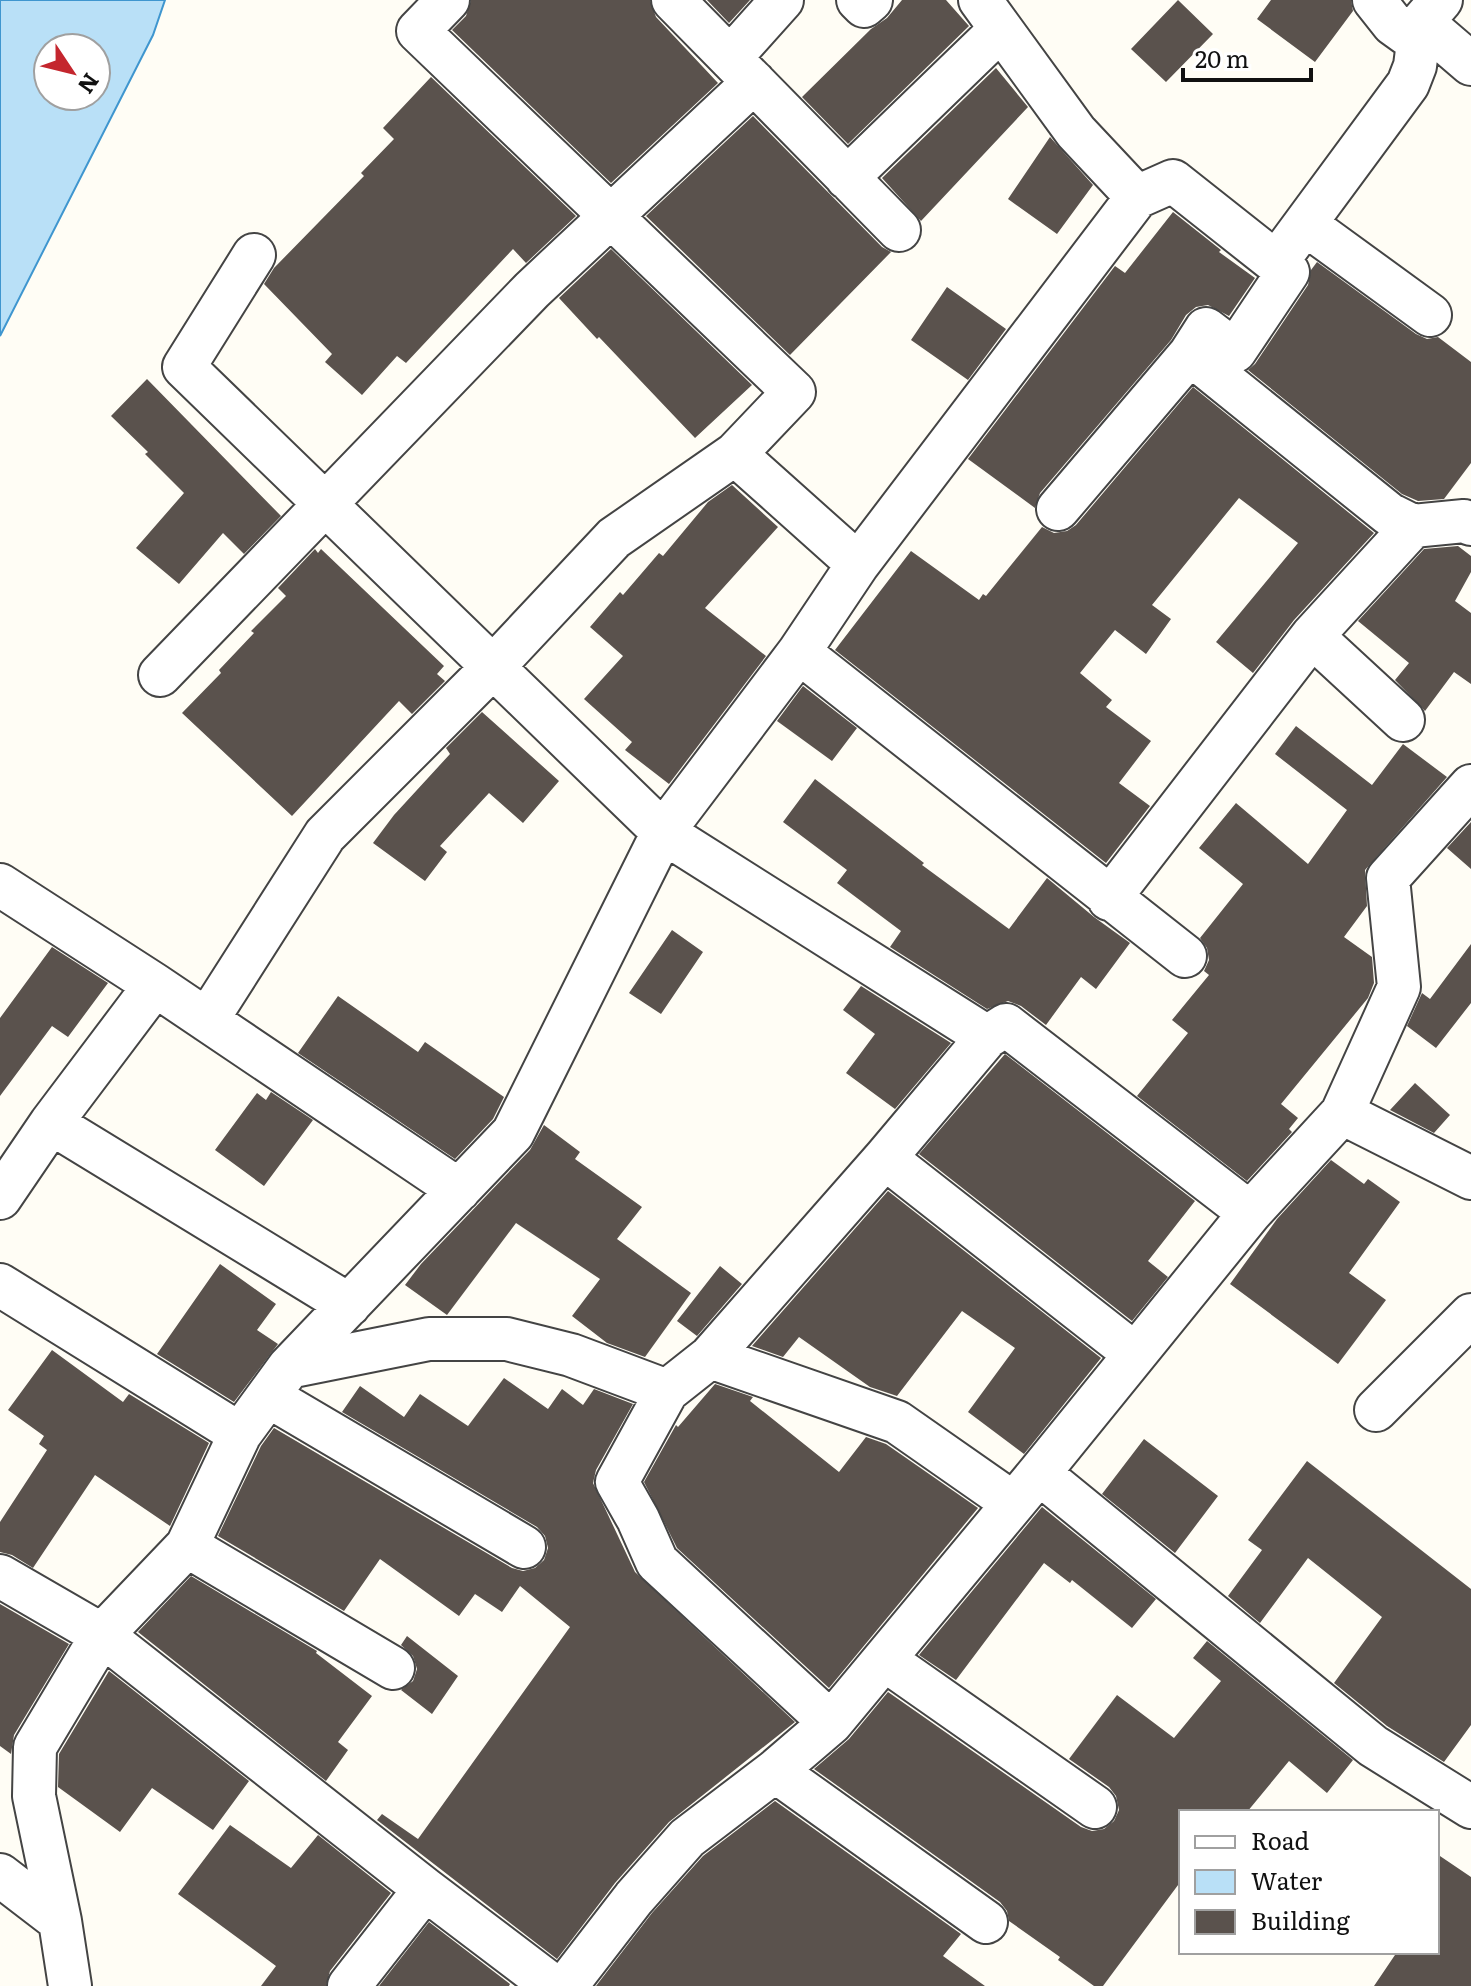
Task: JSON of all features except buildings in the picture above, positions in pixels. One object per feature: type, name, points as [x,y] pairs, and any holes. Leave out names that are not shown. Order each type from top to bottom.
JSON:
[{"type":"street","points":[[207,1020],[325,835],[492,668],[614,538],[735,454],[794,392],[418,31],[448,0]]},
{"type":"street","points":[[673,0],[899,230]]},
{"type":"street","points":[[160,675],[532,290],[611,217],[742,70],[782,0]]},
{"type":"street","points":[[858,0],[864,6],[871,0]]},
{"type":"street","points":[[1374,0],[1393,24],[1427,21],[1471,64]]},
{"type":"street","points":[[847,178],[990,15],[1076,132],[1137,197]]},
{"type":"street","points":[[1276,263],[1408,84],[1427,21]]},
{"type":"street","points":[[70,1986],[34,1796],[35,1747],[102,1635],[187,1546],[240,1434],[278,1382],[513,1133],[663,832],[799,652],[858,564],[1137,197],[1173,181],[1288,272],[1235,351],[1206,329],[1190,354],[1058,509]]},
{"type":"street","points":[[1305,224],[1430,315]]},
{"type":"street","points":[[254,255],[184,367],[663,832],[987,1037]]},
{"type":"street","points":[[1190,354],[1389,514],[1413,526],[1464,521],[1471,524]]},
{"type":"street","points":[[735,454],[858,564]]},
{"type":"street","points":[[1109,899],[1312,636],[1413,526]]},
{"type":"street","points":[[1312,636],[1403,720]]},
{"type":"street","points":[[799,652],[1185,956]]},
{"type":"street","points":[[566,1986],[634,1898],[687,1838],[775,1771],[831,1723],[1250,1213],[1342,1113],[1399,987],[1388,878],[1471,786]]},
{"type":"street","points":[[0,885],[155,985],[459,1190]]},
{"type":"street","points":[[0,1198],[51,1123],[155,985]]},
{"type":"street","points":[[831,1723],[657,1562],[617,1482],[667,1391],[710,1357],[987,1037],[1006,1025],[1250,1213]]},
{"type":"street","points":[[1342,1113],[1471,1178]]},
{"type":"street","points":[[51,1123],[349,1305]]},
{"type":"street","points":[[885,1158],[1135,1354]]},
{"type":"street","points":[[0,1285],[240,1434]]},
{"type":"street","points":[[1376,1410],[1471,1315]]},
{"type":"street","points":[[278,1382],[429,1339],[507,1339],[571,1355],[667,1391]]},
{"type":"street","points":[[710,1357],[897,1422],[1026,1488],[1373,1746],[1471,1807]]},
{"type":"street","points":[[278,1382],[524,1547]]},
{"type":"street","points":[[187,1546],[393,1668]]},
{"type":"street","points":[[0,1576],[102,1635],[553,1986]]},
{"type":"street","points":[[885,1660],[1095,1807]]},
{"type":"street","points":[[775,1771],[986,1922]]},
{"type":"street","points":[[0,1875],[60,1921]]},
{"type":"street","points":[[349,1986],[425,1889]]},
{"type":"water","points":[[0,0],[165,0],[153,35],[0,336]]}]
